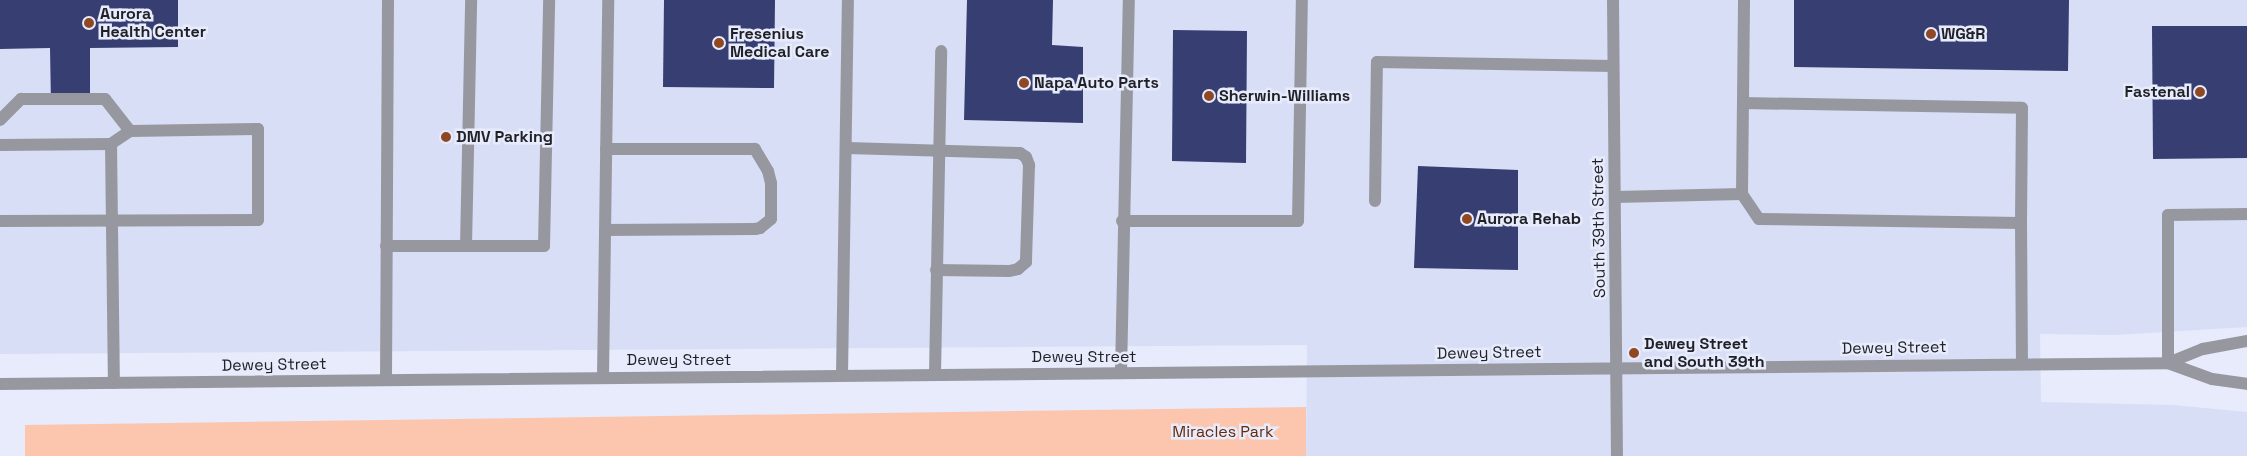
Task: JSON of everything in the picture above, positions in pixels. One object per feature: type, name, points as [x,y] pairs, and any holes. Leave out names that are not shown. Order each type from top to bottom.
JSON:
[{"type":"street","points":[[386,380],[388,0]]},
{"type":"street","points":[[466,246],[471,0]]},
{"type":"street","points":[[386,246],[544,246],[549,0]]},
{"type":"street","points":[[603,377],[608,0]]},
{"type":"street","points":[[842,375],[848,0]]},
{"type":"street","points":[[1121,372],[1122,221],[1129,0]]},
{"type":"street","points":[[1122,221],[1298,221],[1302,0]]},
{"type":"street","name":"South 39th Street","points":[[1613,0],[1617,456]]},
{"type":"street","points":[[1744,0],[1742,194],[1759,219],[2021,223]]},
{"type":"street","points":[[934,374],[941,51]]},
{"type":"street","points":[[1375,202],[1377,62],[1613,66]]},
{"type":"street","points":[[0,120],[21,99],[105,98],[130,131]]},
{"type":"street","points":[[1743,103],[2022,108],[2022,363]]},
{"type":"street","points":[[0,145],[111,144],[130,131],[258,129],[258,220],[0,221]]},
{"type":"street","points":[[111,144],[114,384]]},
{"type":"street","points":[[847,148],[1020,153],[1026,157],[1029,165],[1026,262],[1018,269],[1009,271],[936,270]]},
{"type":"street","points":[[605,230],[760,228],[772,219],[771,183],[768,171],[755,150],[606,150]]},
{"type":"street","points":[[1615,197],[1742,194]]},
{"type":"street","points":[[2168,363],[2168,215],[2247,214]]},
{"type":"street","name":"Dewey Street","points":[[2168,363],[2210,347],[2247,341]]},
{"type":"street","name":"Dewey Street","points":[[0,384],[2168,363],[2212,379],[2247,384]]},
{"type":"shaded area","points":[[0,0],[2247,0],[2247,327],[2115,335],[2040,334],[2041,402],[2172,405],[2247,412],[2247,456],[1306,456],[1307,345],[0,354]]},
{"type":"green space","name":"Miracles Park","points":[[1306,407],[1306,456],[25,456],[25,425]]},
{"type":"building","name":"Aurora Health Center","points":[[0,0],[178,0],[178,47],[90,48],[90,105],[51,105],[50,48],[0,49]]},
{"type":"building","name":"Fresenius Medical Care","points":[[664,0],[775,0],[774,88],[663,87]]},
{"type":"building","name":"Napa Auto Parts","points":[[967,0],[1053,0],[1052,45],[1083,47],[1083,123],[964,120]]},
{"type":"building","name":"WG&R","points":[[1794,0],[2069,0],[2068,71],[1794,67]]},
{"type":"building","name":"Fastenal","points":[[2152,26],[2247,26],[2247,158],[2153,159]]},
{"type":"building","name":"Sherwin-Williams","points":[[1173,30],[1247,31],[1246,163],[1172,161]]},
{"type":"building","name":"Aurora Rehab","points":[[1418,166],[1518,170],[1518,270],[1414,268]]},
{"type":"place","name":"Aurora Health Center","points":[[89,23]]},
{"type":"place","name":"WG&R","points":[[1931,34]]},
{"type":"place","name":"Fresenius Medical Care","points":[[719,43]]},
{"type":"place","name":"Napa Auto Parts","points":[[1024,83]]},
{"type":"place","name":"Fastenal","points":[[2200,92]]},
{"type":"place","name":"Sherwin-Williams","points":[[1209,96]]},
{"type":"place","name":"DMV Parking","points":[[446,137]]},
{"type":"place","name":"Aurora Rehab","points":[[1467,219]]},
{"type":"place","name":"Dewey Street and South 39th","points":[[1634,353]]}]
